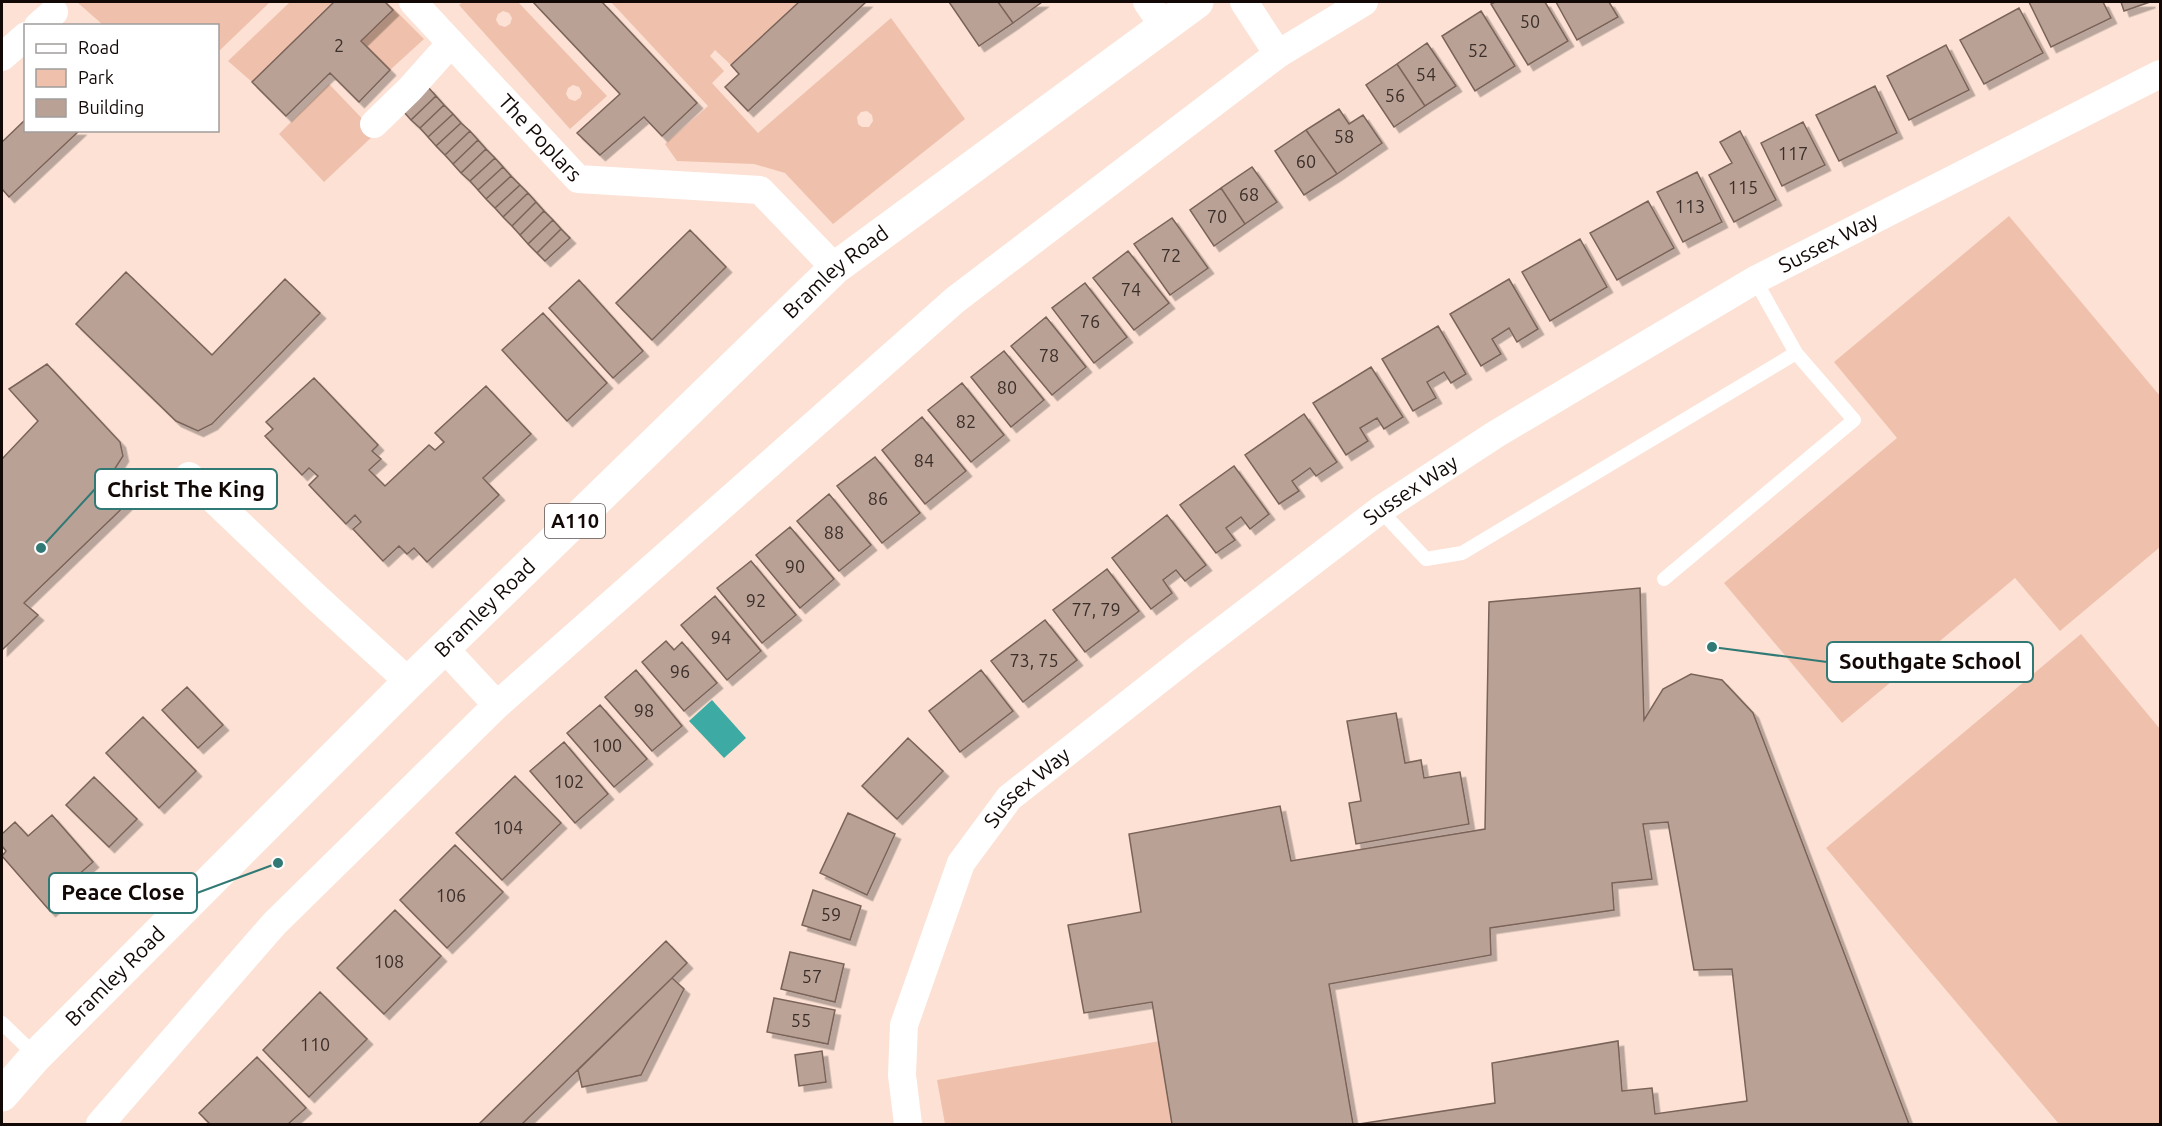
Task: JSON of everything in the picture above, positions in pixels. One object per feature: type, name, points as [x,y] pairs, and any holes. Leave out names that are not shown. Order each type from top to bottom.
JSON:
[{"type":"main road","name":"Bramley Road","points":[[2,1095],[36,1056],[408,682],[835,268],[1155,13],[1197,2]]},
{"type":"street","name":"The Poplars","points":[[413,2],[578,179],[760,190],[835,268]]},
{"type":"street","points":[[1244,2],[1278,54]]},
{"type":"street","points":[[100,1125],[274,924],[497,705],[955,300],[1278,54],[1364,2]]},
{"type":"street","points":[[2,57],[24,38]]},
{"type":"street","points":[[374,124],[410,90],[451,44]]},
{"type":"street","name":"Sussex Way","points":[[908,1125],[902,1075],[904,1025],[962,863],[1009,798],[1380,510],[1496,434],[1755,280],[2160,74]]},
{"type":"street","points":[[189,476],[408,682]]},
{"type":"street","points":[[444,648],[497,705]]},
{"type":"lane","points":[[1664,579],[1854,420],[1796,353],[1755,280]]},
{"type":"lane","points":[[1380,510],[1426,559],[1462,553],[1796,353]]},
{"type":"lane","points":[[2,1023],[36,1056]]},
{"type":"green space","points":[[77,2],[270,2],[219,51],[219,24],[102,24]]},
{"type":"green space","points":[[290,2],[334,2],[252,82],[228,61]]},
{"type":"green space","points":[[385,2],[424,39],[390,70],[361,41],[393,10]]},
{"type":"green space","points":[[463,2],[518,2],[607,96],[570,129],[459,5]],"holes":[[[503,11],[509,13],[512,18],[510,24],[505,27],[499,25],[496,20],[498,14]],[[573,85],[579,87],[582,93],[575,101],[569,99],[566,94],[568,88]]]},
{"type":"green space","points":[[611,2],[799,2],[731,65],[715,50],[710,56],[724,71],[712,83],[758,133],[891,18],[965,119],[833,224],[785,173],[754,164],[677,161],[665,144],[708,106]],"holes":[[[867,111],[872,115],[873,121],[869,127],[862,127],[858,124],[857,117],[861,112]]]},
{"type":"green space","points":[[329,84],[376,133],[324,182],[279,134]]},
{"type":"green space","points":[[2009,216],[2160,396],[2160,547],[2060,631],[2015,578],[1842,723],[1724,583],[1897,438],[1834,362]]},
{"type":"green space","points":[[2081,634],[2160,729],[2160,1124],[2059,1124],[1826,848]]},
{"type":"green space","points":[[1160,1041],[1174,1124],[945,1124],[937,1080]]},
{"type":"water","points":[[712,700],[746,738],[724,758],[689,721]]},
{"type":"building","points":[[334,2],[385,2],[393,10],[361,41],[390,70],[359,102],[330,73],[286,116],[252,82]]},
{"type":"building","points":[[533,2],[602,2],[697,103],[662,136],[644,117],[600,155],[577,133],[620,94]]},
{"type":"building","points":[[799,2],[866,2],[748,111],[725,87],[739,74],[731,65]]},
{"type":"building","points":[[949,2],[998,2],[1013,23],[979,46]]},
{"type":"building","points":[[998,2],[1042,2],[1013,23]]},
{"type":"building","points":[[1495,2],[1545,2],[1568,41],[1528,65],[1491,4]]},
{"type":"building","points":[[1556,2],[1609,2],[1618,17],[1577,40]]},
{"type":"building","points":[[2029,2],[2103,2],[2111,18],[2051,47]]},
{"type":"building","points":[[2121,2],[2150,2],[2124,11]]},
{"type":"building","points":[[2019,8],[2043,53],[1984,84],[1960,40]]},
{"type":"building","points":[[1481,11],[1515,66],[1475,91],[1442,36]]},
{"type":"building","points":[[1427,43],[1456,86],[1425,106],[1397,64]]},
{"type":"building","points":[[1946,45],[1969,90],[1909,120],[1887,76]]},
{"type":"building","points":[[1397,64],[1425,106],[1394,127],[1366,85]]},
{"type":"building","points":[[1875,86],[1897,133],[1839,161],[1816,115]]},
{"type":"building","points":[[428,87],[436,96],[411,120],[403,111]]},
{"type":"building","points":[[436,96],[444,105],[420,128],[411,120]]},
{"type":"building","points":[[444,105],[453,114],[428,137],[420,128]]},
{"type":"building","points":[[1339,109],[1349,124],[1363,115],[1382,143],[1337,174],[1306,130]]},
{"type":"building","points":[[453,114],[461,123],[436,146],[428,137]]},
{"type":"building","points":[[24,121],[24,132],[78,132],[9,197],[2,189],[2,142]]},
{"type":"building","points":[[1803,122],[1825,165],[1782,186],[1761,143]]},
{"type":"building","points":[[461,123],[470,131],[445,155],[436,146]]},
{"type":"building","points":[[1306,130],[1337,174],[1304,195],[1275,151]]},
{"type":"building","points":[[470,131],[478,140],[453,164],[445,155]]},
{"type":"building","points":[[1740,131],[1776,200],[1734,222],[1709,175],[1732,163],[1720,142]]},
{"type":"building","points":[[478,140],[486,149],[461,173],[453,164]]},
{"type":"building","points":[[486,149],[495,158],[470,181],[461,173]]},
{"type":"building","points":[[495,158],[503,167],[478,190],[470,181]]},
{"type":"building","points":[[503,167],[511,176],[486,199],[478,190]]},
{"type":"building","points":[[1252,167],[1277,202],[1245,224],[1221,188]]},
{"type":"building","points":[[1697,172],[1722,222],[1683,242],[1657,192]]},
{"type":"building","points":[[511,176],[520,185],[495,208],[486,199]]},
{"type":"building","points":[[520,185],[528,193],[503,217],[495,208]]},
{"type":"building","points":[[1221,188],[1245,224],[1214,246],[1190,210]]},
{"type":"building","points":[[528,193],[536,202],[512,226],[503,217]]},
{"type":"building","points":[[1648,201],[1674,248],[1617,280],[1590,233]]},
{"type":"building","points":[[536,202],[544,211],[520,235],[512,226]]},
{"type":"building","points":[[544,211],[553,220],[528,244],[520,235]]},
{"type":"building","points":[[1172,218],[1208,268],[1170,295],[1134,244]]},
{"type":"building","points":[[553,220],[561,229],[537,253],[528,244]]},
{"type":"building","points":[[561,229],[570,238],[545,261],[537,253]]},
{"type":"building","points":[[690,230],[726,267],[652,340],[616,303]]},
{"type":"building","points":[[1580,239],[1607,287],[1550,321],[1522,272]]},
{"type":"building","points":[[1128,251],[1169,303],[1134,330],[1093,278]]},
{"type":"building","points":[[126,272],[212,355],[285,279],[320,313],[212,424],[198,431],[176,421],[76,324]]},
{"type":"building","points":[[1509,279],[1538,329],[1517,342],[1509,328],[1492,339],[1501,354],[1481,366],[1450,314]]},
{"type":"building","points":[[579,280],[643,351],[613,378],[549,308]]},
{"type":"building","points":[[1085,283],[1127,337],[1094,363],[1052,308]]},
{"type":"building","points":[[543,313],[607,383],[567,421],[502,350]]},
{"type":"building","points":[[1046,317],[1086,367],[1052,395],[1011,346]]},
{"type":"building","points":[[1438,326],[1466,374],[1451,383],[1444,372],[1427,382],[1436,398],[1413,411],[1382,359]]},
{"type":"building","points":[[1004,351],[1044,400],[1011,427],[971,377]]},
{"type":"building","points":[[47,364],[120,442],[123,456],[114,470],[138,493],[24,603],[38,615],[2,650],[2,459],[38,421],[9,389]]},
{"type":"building","points":[[1371,367],[1403,417],[1384,429],[1377,418],[1360,428],[1368,441],[1346,455],[1313,403]]},
{"type":"building","points":[[314,378],[378,445],[372,451],[381,459],[369,470],[385,486],[429,445],[435,450],[444,442],[435,433],[486,386],[531,434],[483,478],[499,495],[427,562],[414,548],[407,554],[399,546],[383,561],[353,529],[361,522],[355,515],[346,524],[309,485],[318,476],[309,468],[302,475],[265,436],[273,429],[266,422]]},
{"type":"building","points":[[962,383],[1004,435],[971,462],[928,410]]},
{"type":"building","points":[[1304,414],[1337,462],[1316,476],[1310,468],[1292,481],[1299,491],[1279,504],[1245,455]]},
{"type":"building","points":[[922,417],[966,471],[925,504],[882,450]]},
{"type":"building","points":[[875,457],[920,513],[882,543],[837,486]]},
{"type":"building","points":[[1234,466],[1269,514],[1250,529],[1241,517],[1226,528],[1235,540],[1216,553],[1180,505]]},
{"type":"building","points":[[829,494],[871,545],[839,571],[797,521]]},
{"type":"building","points":[[1167,515],[1206,565],[1185,581],[1176,570],[1163,580],[1172,593],[1151,609],[1112,558]]},
{"type":"building","points":[[790,527],[834,579],[800,608],[756,555]]},
{"type":"building","points":[[751,561],[796,615],[762,643],[717,588]]},
{"type":"building","points":[[1107,569],[1139,611],[1085,652],[1053,610]]},
{"type":"building","points":[[1640,588],[1644,720],[1663,689],[1691,674],[1722,680],[1753,713],[1909,1124],[1359,1124],[1495,1103],[1492,1063],[1618,1041],[1622,1091],[1652,1088],[1655,1114],[1747,1101],[1732,969],[1694,970],[1668,822],[1643,824],[1652,879],[1612,883],[1614,910],[1490,928],[1491,955],[1329,984],[1353,1124],[1172,1124],[1152,1002],[1084,1013],[1068,925],[1141,912],[1129,834],[1280,806],[1291,861],[1485,829],[1489,602]]},
{"type":"building","points":[[715,596],[761,651],[727,680],[681,625]]},
{"type":"building","points":[[1045,620],[1077,660],[1023,702],[991,661]]},
{"type":"building","points":[[666,641],[674,650],[682,642],[717,683],[684,711],[642,662]]},
{"type":"building","points":[[636,670],[682,726],[652,751],[605,697]]},
{"type":"building","points":[[981,670],[1013,711],[960,752],[929,711]]},
{"type":"building","points":[[187,687],[223,725],[198,748],[162,710]]},
{"type":"building","points":[[600,705],[647,759],[614,787],[567,733]]},
{"type":"building","points":[[1396,713],[1405,763],[1421,760],[1424,778],[1460,772],[1469,824],[1356,844],[1349,803],[1361,801],[1347,721]]},
{"type":"building","points":[[143,717],[196,771],[159,808],[106,753]]},
{"type":"building","points":[[908,738],[943,771],[897,819],[862,786]]},
{"type":"building","points":[[564,742],[608,794],[575,823],[530,771]]},
{"type":"building","points":[[515,776],[561,823],[502,880],[456,833]]},
{"type":"building","points":[[94,777],[137,819],[109,847],[66,805]]},
{"type":"building","points":[[848,813],[895,834],[867,895],[820,873]]},
{"type":"building","points":[[52,815],[93,862],[68,884],[74,890],[50,911],[2,856],[6,851],[2,846],[2,834],[15,822],[28,836]]},
{"type":"building","points":[[455,845],[503,892],[447,948],[400,900]]},
{"type":"building","points":[[813,890],[861,906],[850,940],[802,925]]},
{"type":"building","points":[[395,910],[441,956],[384,1014],[337,968]]},
{"type":"building","points":[[666,941],[687,963],[672,978],[522,1124],[479,1124]]},
{"type":"building","points":[[790,952],[844,964],[835,1002],[781,989]]},
{"type":"building","points":[[672,978],[684,989],[641,1075],[582,1087],[578,1070]]},
{"type":"building","points":[[320,992],[367,1039],[309,1097],[263,1050]]},
{"type":"building","points":[[774,998],[835,1010],[828,1044],[767,1032]]},
{"type":"building","points":[[822,1051],[826,1082],[799,1086],[795,1055]]},
{"type":"building","points":[[257,1057],[306,1108],[288,1124],[210,1124],[199,1113]]},
{"type":"place","name":"Christ The King","points":[[41,548]]},
{"type":"place","name":"Southgate School","points":[[1712,647]]},
{"type":"place","name":"Peace Close","points":[[278,863]]}]
